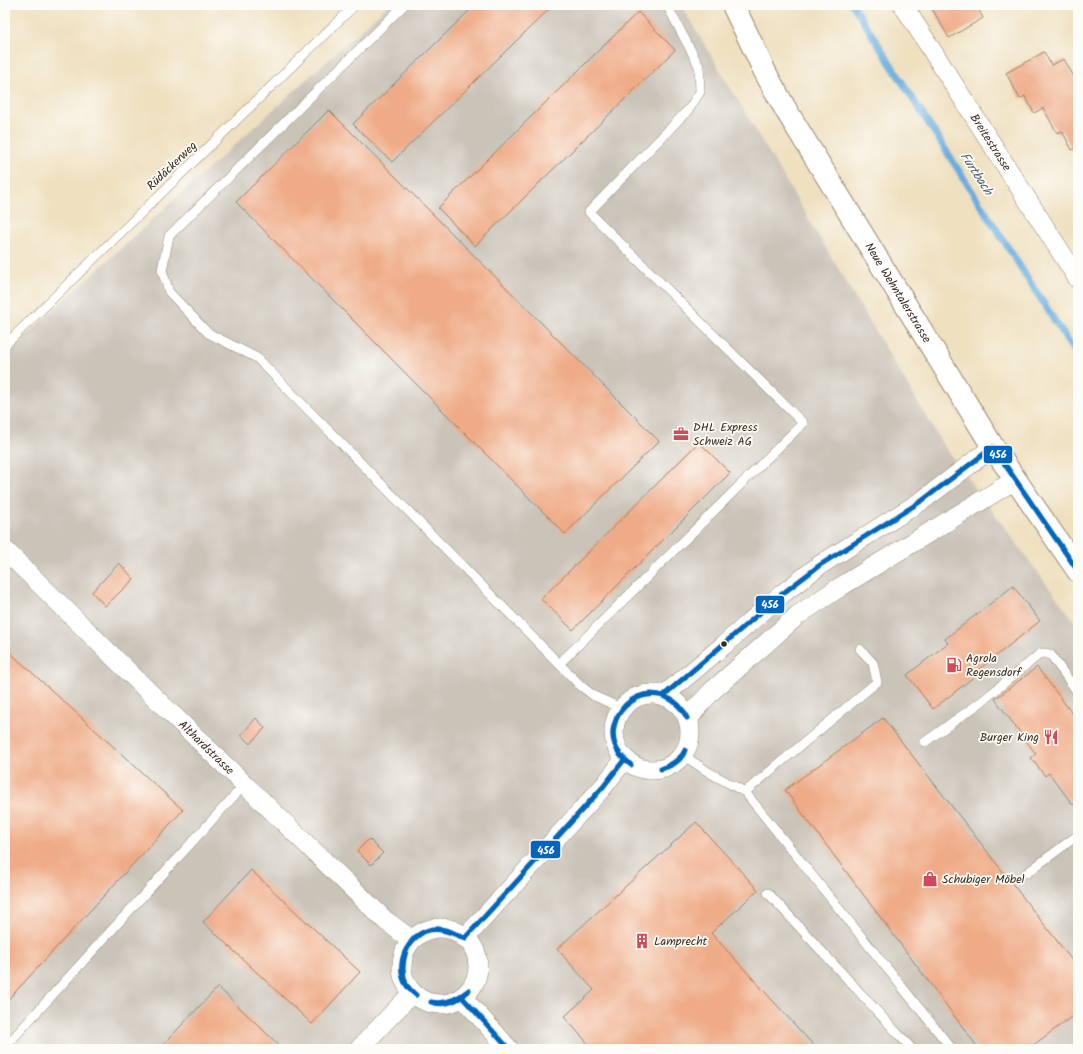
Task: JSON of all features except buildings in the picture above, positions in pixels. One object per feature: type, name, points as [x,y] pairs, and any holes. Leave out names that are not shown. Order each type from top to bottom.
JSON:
[{"type":"main road","name":"Neue Wehntalerstrasse","points":[[733,5],[766,74],[786,110],[993,447],[1078,571]]},
{"type":"street","name":"Breitestrasse","points":[[903,5],[1078,279]]},
{"type":"street","points":[[663,696],[782,594],[820,565],[923,500],[993,447]]},
{"type":"street","points":[[688,720],[712,691],[798,615],[840,587],[1015,480]]},
{"type":"street","name":"Althardstrasse","points":[[5,550],[147,690],[246,784],[386,921],[412,940]]},
{"type":"street","points":[[652,694],[663,696],[672,699],[679,705],[688,720],[690,738],[688,747],[683,755],[673,765],[661,770],[648,771],[635,768],[624,760],[616,748],[613,734],[615,721],[621,708],[630,700],[640,695],[652,694]]},
{"type":"street","points":[[465,938],[603,787],[624,760]]},
{"type":"street","points":[[432,929],[444,929],[455,932],[465,938],[477,957],[478,968],[476,979],[470,989],[462,997],[452,1002],[441,1004],[429,1003],[412,993],[403,977],[402,958],[412,940],[421,933],[432,929]]},
{"type":"street","points":[[359,1049],[412,993]]},
{"type":"street","points":[[462,997],[509,1049]]},
{"type":"lane","name":"Rüdäckerweg","points":[[5,345],[355,5]]},
{"type":"lane","points":[[404,5],[169,236],[162,270],[169,292],[208,334],[257,358],[581,686],[594,696],[621,708]]},
{"type":"lane","points":[[559,664],[803,423],[589,212],[689,109],[700,92],[699,66],[667,5]]},
{"type":"lane","points":[[745,792],[877,682],[873,663],[860,649]]},
{"type":"lane","points":[[925,742],[981,702],[1041,653],[1051,655],[1078,693]]},
{"type":"lane","points":[[683,755],[710,773],[745,792],[952,1049]]},
{"type":"lane","points":[[5,1047],[246,784]]},
{"type":"lane","points":[[1027,874],[1078,834]]},
{"type":"lane","points":[[768,893],[912,1049]]},
{"type":"shaded area","points":[[388,5],[681,5],[943,445],[1078,626],[1078,1049],[5,1049],[5,354]]},
{"type":"waterway","name":"Furtbach","points":[[853,5],[1078,357]]},
{"type":"transit line","name":"456","points":[[663,696],[782,594],[820,565],[923,500],[993,447],[1078,571]]},
{"type":"transit line","name":"456","points":[[631,765],[620,754],[614,741],[614,728],[618,715],[626,704],[637,697],[651,694],[666,697],[679,705],[687,718]]},
{"type":"transit line","name":"456","points":[[631,765],[620,754],[613,739],[614,724],[621,711],[632,701],[645,695],[660,695],[675,702],[687,718]]},
{"type":"transit line","name":"456","points":[[661,769],[672,764],[683,754],[685,750]]},
{"type":"transit line","name":"456","points":[[661,769],[679,760],[684,754],[685,750]]},
{"type":"transit line","name":"456","points":[[465,938],[603,787],[624,760]]},
{"type":"transit line","name":"456","points":[[416,995],[404,981],[402,973],[403,956],[412,941],[423,932],[434,929],[448,930],[462,937]]},
{"type":"transit line","name":"456","points":[[416,995],[406,984],[403,969],[406,953],[413,940],[426,931],[431,930],[449,932],[462,937]]},
{"type":"transit line","name":"456","points":[[431,1002],[447,1002],[461,996],[469,990]]},
{"type":"transit line","name":"456","points":[[431,1002],[442,1004],[452,1002],[457,1000],[469,990]]},
{"type":"transit line","name":"456","points":[[462,997],[509,1049]]},
{"type":"place","name":"DHL Express Schweiz AG","points":[[681,434]]},
{"type":"place","name":"Agrola Regensdorf","points":[[954,665]]},
{"type":"place","name":"Burger King","points":[[1051,737]]},
{"type":"place","name":"Schubiger Möbel","points":[[930,879]]},
{"type":"place","name":"Lamprecht","points":[[642,941]]}]
